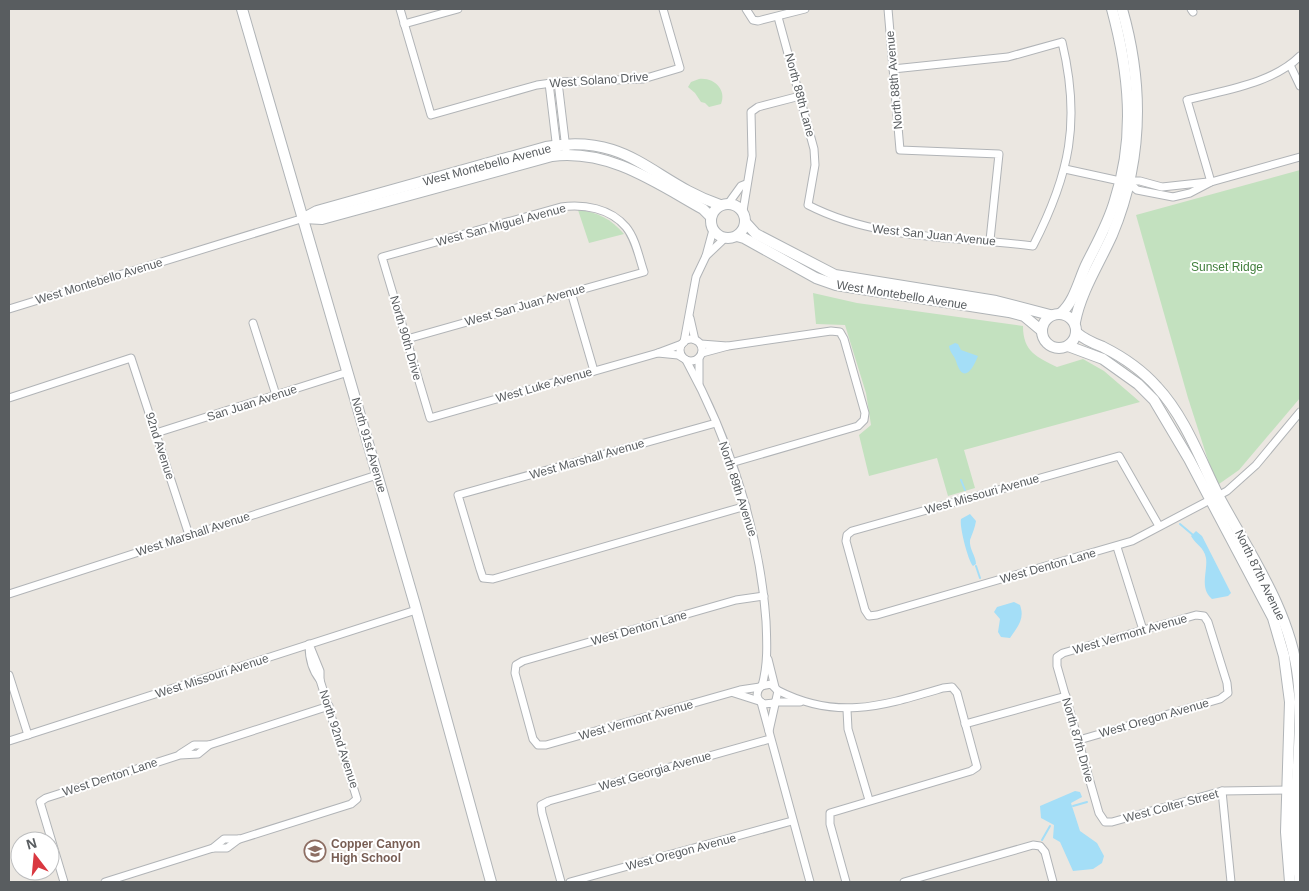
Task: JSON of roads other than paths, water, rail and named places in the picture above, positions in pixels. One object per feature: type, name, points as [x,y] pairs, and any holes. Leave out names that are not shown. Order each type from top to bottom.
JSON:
[{"type":"street","name":"North 91st Avenue","points":[[242,9],[416,610],[491,882]]},
{"type":"street","points":[[400,9],[404,24],[458,9]]},
{"type":"street","name":"West Solano Drive","points":[[404,24],[431,115],[549,83],[643,79],[680,68],[663,9]]},
{"type":"street","points":[[746,9],[753,20],[805,9]]},
{"type":"street","name":"North 88th Avenue","points":[[888,9],[900,150],[999,154],[990,240]]},
{"type":"street","points":[[1112,9],[1122,48],[1129,100],[1125,182],[1119,217],[1080,302],[1075,338],[1068,346],[1058,348],[1049,345],[1044,339],[1042,331],[1044,322],[1050,316],[1061,313],[1072,299],[1125,182],[1136,156],[1138,104],[1135,65],[1122,9]]},
{"type":"street","name":"North 88th Lane","points":[[778,16],[814,149],[815,165],[808,205]]},
{"type":"street","points":[[893,69],[1008,57],[1062,42],[1069,73],[1072,110],[1064,169],[1125,182],[1140,181],[1162,187],[1211,182],[1300,157]]},
{"type":"street","points":[[1211,182],[1187,100],[1245,84],[1290,66],[1300,56]]},
{"type":"street","points":[[1290,66],[1300,86]]},
{"type":"street","points":[[558,82],[562,150]]},
{"type":"street","points":[[549,83],[562,150]]},
{"type":"street","points":[[706,256],[725,238],[737,236],[746,223],[743,211],[752,156],[752,112],[758,107],[800,96]]},
{"type":"street","name":"West Montebello Avenue","points":[[9,309],[304,218],[317,210],[562,150],[600,146],[618,151],[697,196],[724,205]]},
{"type":"street","name":"West Montebello Avenue","points":[[562,150],[598,157],[627,167],[703,209],[712,217]]},
{"type":"street","name":"West San Juan Avenue","points":[[808,205],[830,216],[882,231],[990,240],[1033,246],[1048,217],[1064,169]]},
{"type":"street","points":[[1125,182],[1137,190],[1157,195],[1179,196],[1190,193],[1211,182]]},
{"type":"street","points":[[731,463],[858,426],[864,420],[865,412],[844,339],[840,332],[832,331],[728,346],[701,356],[693,362],[684,359],[680,352],[690,318],[696,277],[706,256],[713,230],[712,217],[715,210],[724,205],[741,186],[746,184]]},
{"type":"street","points":[[1177,186],[1179,196]]},
{"type":"street","name":"West San Miguel Avenue","points":[[382,257],[561,207],[576,205],[592,206],[619,220],[627,228],[644,272]]},
{"type":"street","points":[[724,205],[738,206],[743,211]]},
{"type":"street","name":"West Montebello Avenue","points":[[746,223],[756,234],[835,275],[996,301],[1050,316]]},
{"type":"street","points":[[713,230],[725,238]]},
{"type":"street","name":"West Montebello Avenue","points":[[737,236],[816,278],[836,285],[1008,312],[1024,316],[1042,331]]},
{"type":"street","name":"North 90th Drive","points":[[382,257],[430,418]]},
{"type":"street","name":"West San Juan Avenue","points":[[406,339],[644,272]]},
{"type":"street","points":[[571,292],[594,371]]},
{"type":"street","points":[[1061,313],[1076,327]]},
{"type":"street","points":[[690,318],[701,356]]},
{"type":"street","points":[[253,323],[276,395]]},
{"type":"street","name":"North 87th Avenue","points":[[1076,327],[1090,343],[1102,347],[1129,362],[1159,389],[1184,427],[1214,498]]},
{"type":"street","points":[[683,343],[698,342],[728,346]]},
{"type":"street","name":"West Luke Avenue","points":[[430,418],[658,353],[683,343]]},
{"type":"street","name":"North 87th Avenue","points":[[1068,346],[1103,359],[1138,384],[1154,400],[1274,600],[1293,654],[1298,676],[1300,707],[1286,849],[1290,882]]},
{"type":"street","name":"West Luke Avenue","points":[[658,353],[678,355],[684,359]]},
{"type":"street","name":"North 89th Avenue","points":[[699,383],[701,356]]},
{"type":"street","name":"92nd Avenue","points":[[9,398],[131,358],[189,535]]},
{"type":"street","name":"North 89th Avenue","points":[[684,359],[699,383],[716,423],[746,506],[761,573],[768,659],[776,689]]},
{"type":"street","name":"San Juan Avenue","points":[[156,433],[348,372]]},
{"type":"street","points":[[1214,498],[1232,487],[1256,465],[1300,412]]},
{"type":"street","name":"West Marshall Avenue","points":[[716,423],[458,495],[483,578],[493,579],[746,506]]},
{"type":"street","name":"West Missouri Avenue","points":[[869,616],[865,610],[846,541],[847,534],[861,528],[1119,456],[1159,526]]},
{"type":"street","name":"West Marshall Avenue","points":[[9,594],[377,475]]},
{"type":"street","name":"West Denton Lane","points":[[869,616],[1117,547],[1214,498]]},
{"type":"street","points":[[1117,547],[1142,630]]},
{"type":"street","name":"West Denton Lane","points":[[538,745],[533,739],[514,673],[516,665],[523,661],[736,600],[764,596]]},
{"type":"street","name":"West Missouri Avenue","points":[[9,741],[416,610]]},
{"type":"street","name":"West Vermont Avenue","points":[[1057,657],[1063,653],[1142,630],[1196,615],[1204,616],[1208,622],[1227,683],[1228,693]]},
{"type":"street","name":"North 92nd Avenue","points":[[105,882],[213,848],[227,848],[240,839],[351,804],[357,799],[329,706],[309,656],[309,644]]},
{"type":"street","name":"North 87th Drive","points":[[1057,657],[1057,666],[1099,813],[1105,822]]},
{"type":"street","name":"North 89th Avenue","points":[[761,686],[768,659]]},
{"type":"street","points":[[9,674],[28,735]]},
{"type":"street","points":[[800,702],[768,684],[761,686],[757,692],[810,882]]},
{"type":"street","name":"West Vermont Avenue","points":[[538,745],[546,745],[761,686]]},
{"type":"street","points":[[734,693],[767,705],[800,702],[847,710],[880,706],[952,687],[957,693],[976,767],[971,771],[830,813],[830,824],[846,882]]},
{"type":"street","points":[[770,736],[778,695],[776,689]]},
{"type":"street","name":"West Oregon Avenue","points":[[1079,740],[1220,699],[1228,693]]},
{"type":"street","points":[[965,724],[1066,696]]},
{"type":"street","name":"West Denton Lane","points":[[64,882],[40,802],[46,798],[180,755],[198,754],[209,745],[329,706]]},
{"type":"street","points":[[847,710],[848,729],[869,800]]},
{"type":"street","name":"West Georgia Avenue","points":[[561,882],[541,805],[549,801],[770,736]]},
{"type":"street","name":"North 87th Avenue","points":[[1292,790],[1300,880]]},
{"type":"street","name":"West Colter Street","points":[[1105,822],[1112,822],[1222,792],[1292,790]]},
{"type":"street","points":[[1222,792],[1229,882]]},
{"type":"street","name":"West Oregon Avenue","points":[[570,882],[792,821]]},
{"type":"street","points":[[904,882],[1033,845],[1040,846],[1045,852],[1053,882]]},
{"type":"street","points":[[1290,882],[1300,880]]},
{"type":"water","points":[[955,343],[958,344],[961,350],[978,356],[967,373],[962,372],[959,368],[950,350],[949,346]]},
{"type":"water","points":[[970,514],[976,521],[970,540],[976,561],[976,564],[973,566],[966,551],[961,523],[961,519]]},
{"type":"water","points":[[1196,531],[1202,536],[1231,593],[1228,596],[1212,599],[1208,595],[1205,585],[1205,554],[1191,536]]},
{"type":"water","points":[[1014,602],[1020,605],[1022,614],[1020,622],[1010,638],[1001,637],[998,632],[1000,619],[994,612],[997,607]]},
{"type":"water","points":[[1075,791],[1080,792],[1082,797],[1071,803],[1080,831],[1097,843],[1104,856],[1102,863],[1093,869],[1073,871],[1060,842],[1053,838],[1054,825],[1041,818],[1040,806]]},
{"type":"waterway","points":[[961,480],[965,490]]},
{"type":"waterway","points":[[1180,524],[1193,535]]},
{"type":"waterway","points":[[976,566],[980,578]]},
{"type":"waterway","points":[[1073,806],[1087,802]]},
{"type":"waterway","points":[[1042,840],[1050,826]]},
{"type":"place","name":"Copper Canyon High School","points":[[315,851]]},
{"type":"park label","name":"Sunset Ridge","points":[[1227,267]]}]
